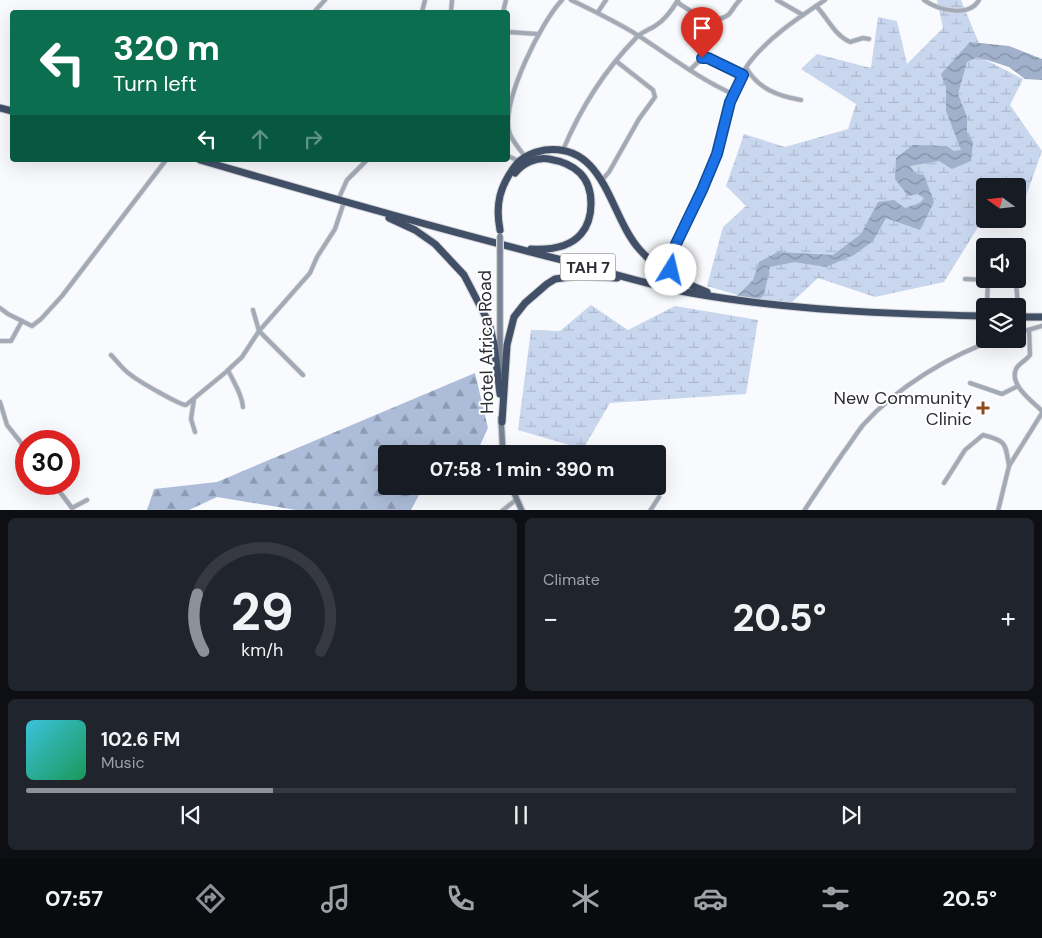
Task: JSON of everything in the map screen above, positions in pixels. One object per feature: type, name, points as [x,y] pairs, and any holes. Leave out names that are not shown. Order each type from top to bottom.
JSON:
[{"type":"highway","points":[[500,233],[498,216],[501,189],[506,178],[522,159],[539,151],[563,150],[577,155],[588,163],[602,180],[623,224],[639,249],[658,269],[676,279],[722,297]]},
{"type":"highway","points":[[500,233],[500,215],[505,189],[510,178],[518,168],[528,162],[544,158],[559,160],[572,166],[582,174],[591,199],[591,214],[581,234],[572,241],[552,250],[512,248]]},
{"type":"highway","name":"TAH 7","points":[[207,162],[512,248],[632,280],[690,293],[812,308],[921,315],[976,316]]},
{"type":"highway","points":[[344,202],[415,230],[435,244],[464,275],[489,323],[494,344],[500,394]]},
{"type":"highway","points":[[502,422],[507,346],[514,317],[525,302],[555,279],[578,276],[632,280]]},
{"type":"highway","points":[[1026,317],[1042,317]]},
{"type":"street","points":[[316,10],[325,0]]},
{"type":"street","points":[[510,107],[522,69],[538,34],[562,0]]},
{"type":"street","points":[[571,0],[598,12],[638,35],[702,79],[733,94]]},
{"type":"street","points":[[598,12],[606,0]]},
{"type":"street","points":[[563,150],[575,122],[605,73],[638,35],[665,19],[677,1],[703,18],[718,20],[729,15],[734,5],[740,0]]},
{"type":"street","points":[[777,0],[803,15]]},
{"type":"street","points":[[676,279],[671,270],[671,258],[683,227],[702,190],[717,154],[730,102],[743,75],[764,47],[803,15],[825,0]]},
{"type":"street","points":[[924,0],[931,4],[959,11],[971,8],[979,0]]},
{"type":"street","points":[[816,6],[826,16],[834,30],[844,39],[850,42],[869,38]]},
{"type":"street","points":[[510,32],[538,34]]},
{"type":"street","points":[[690,70],[702,58],[708,58],[743,75]]},
{"type":"street","points":[[602,180],[609,172],[639,119],[655,96],[653,90],[616,61]]},
{"type":"street","points":[[747,69],[754,81],[764,87],[786,97],[801,100]]},
{"type":"street","points":[[510,136],[522,159]]},
{"type":"street","points":[[510,156],[522,159]]},
{"type":"street","points":[[0,308],[32,326],[41,319],[62,296],[164,162]]},
{"type":"street","points":[[112,354],[130,375],[166,394],[176,402],[186,405],[242,357],[259,331],[310,273],[317,257],[334,230],[344,202],[347,180],[365,162]]},
{"type":"street","name":"Hotel Africa Road","points":[[500,233],[500,394],[503,445]]},
{"type":"street","points":[[965,279],[976,279]]},
{"type":"street","points":[[253,310],[259,331],[303,375]]},
{"type":"street","points":[[0,341],[11,341],[22,321]]},
{"type":"street","points":[[998,510],[1009,466],[1042,412],[1018,386],[1014,378],[1018,366],[1030,355],[1028,330],[1042,326]]},
{"type":"street","points":[[804,510],[862,427],[878,410],[900,392],[943,364],[976,346]]},
{"type":"street","points":[[228,370],[242,396],[243,407]]},
{"type":"street","points":[[970,382],[1002,394],[1018,386]]},
{"type":"street","points":[[194,398],[192,419],[195,432]]},
{"type":"street","points":[[0,402],[7,425],[15,435]]},
{"type":"street","points":[[944,483],[964,450],[983,435],[998,439],[1005,445],[1009,466]]},
{"type":"street","points":[[62,495],[72,508],[87,500]]},
{"type":"street","points":[[515,495],[522,510]]},
{"type":"street","points":[[650,510],[659,497]]},
{"type":"street","points":[[502,510],[517,499]]},
{"type":"green space","points":[[937,0],[961,0],[986,60],[1023,79],[1010,105],[1042,151],[1026,196],[1026,178],[976,178],[976,228],[978,228],[944,282],[875,297],[818,278],[789,305],[761,302],[707,286],[723,227],[746,206],[726,186],[744,134],[785,147],[848,129],[856,104],[801,69],[817,54],[871,68],[878,17],[897,21],[907,64],[943,28]]},
{"type":"green space","points":[[591,305],[628,330],[675,306],[758,320],[746,394],[610,403],[585,445],[569,445],[518,430],[531,330],[560,331]]},
{"type":"green space","points":[[475,373],[488,428],[480,445],[378,445],[378,495],[419,495],[411,510],[296,510],[217,497],[189,510],[147,510],[154,489],[217,482]]},
{"type":"water","points":[[970,42],[1009,46],[1042,59],[1042,80],[1025,79],[1009,67],[978,57],[967,62],[958,94],[967,117],[967,132],[973,142],[971,161],[952,169],[939,161],[910,166],[915,173],[924,175],[934,202],[920,230],[886,218],[873,241],[854,255],[826,267],[794,262],[770,267],[764,295],[756,302],[737,296],[753,280],[759,262],[778,252],[833,255],[861,234],[878,202],[894,200],[905,208],[920,203],[924,198],[918,194],[908,196],[895,179],[896,158],[913,145],[947,146],[954,151],[961,150],[946,111],[946,87],[941,74]]},
{"type":"place","name":"New Community Clinic","points":[[983,408]]},
{"type":"route","points":[[671,270],[671,258],[676,244],[717,154],[730,102],[743,75],[708,58],[702,58]]}]
